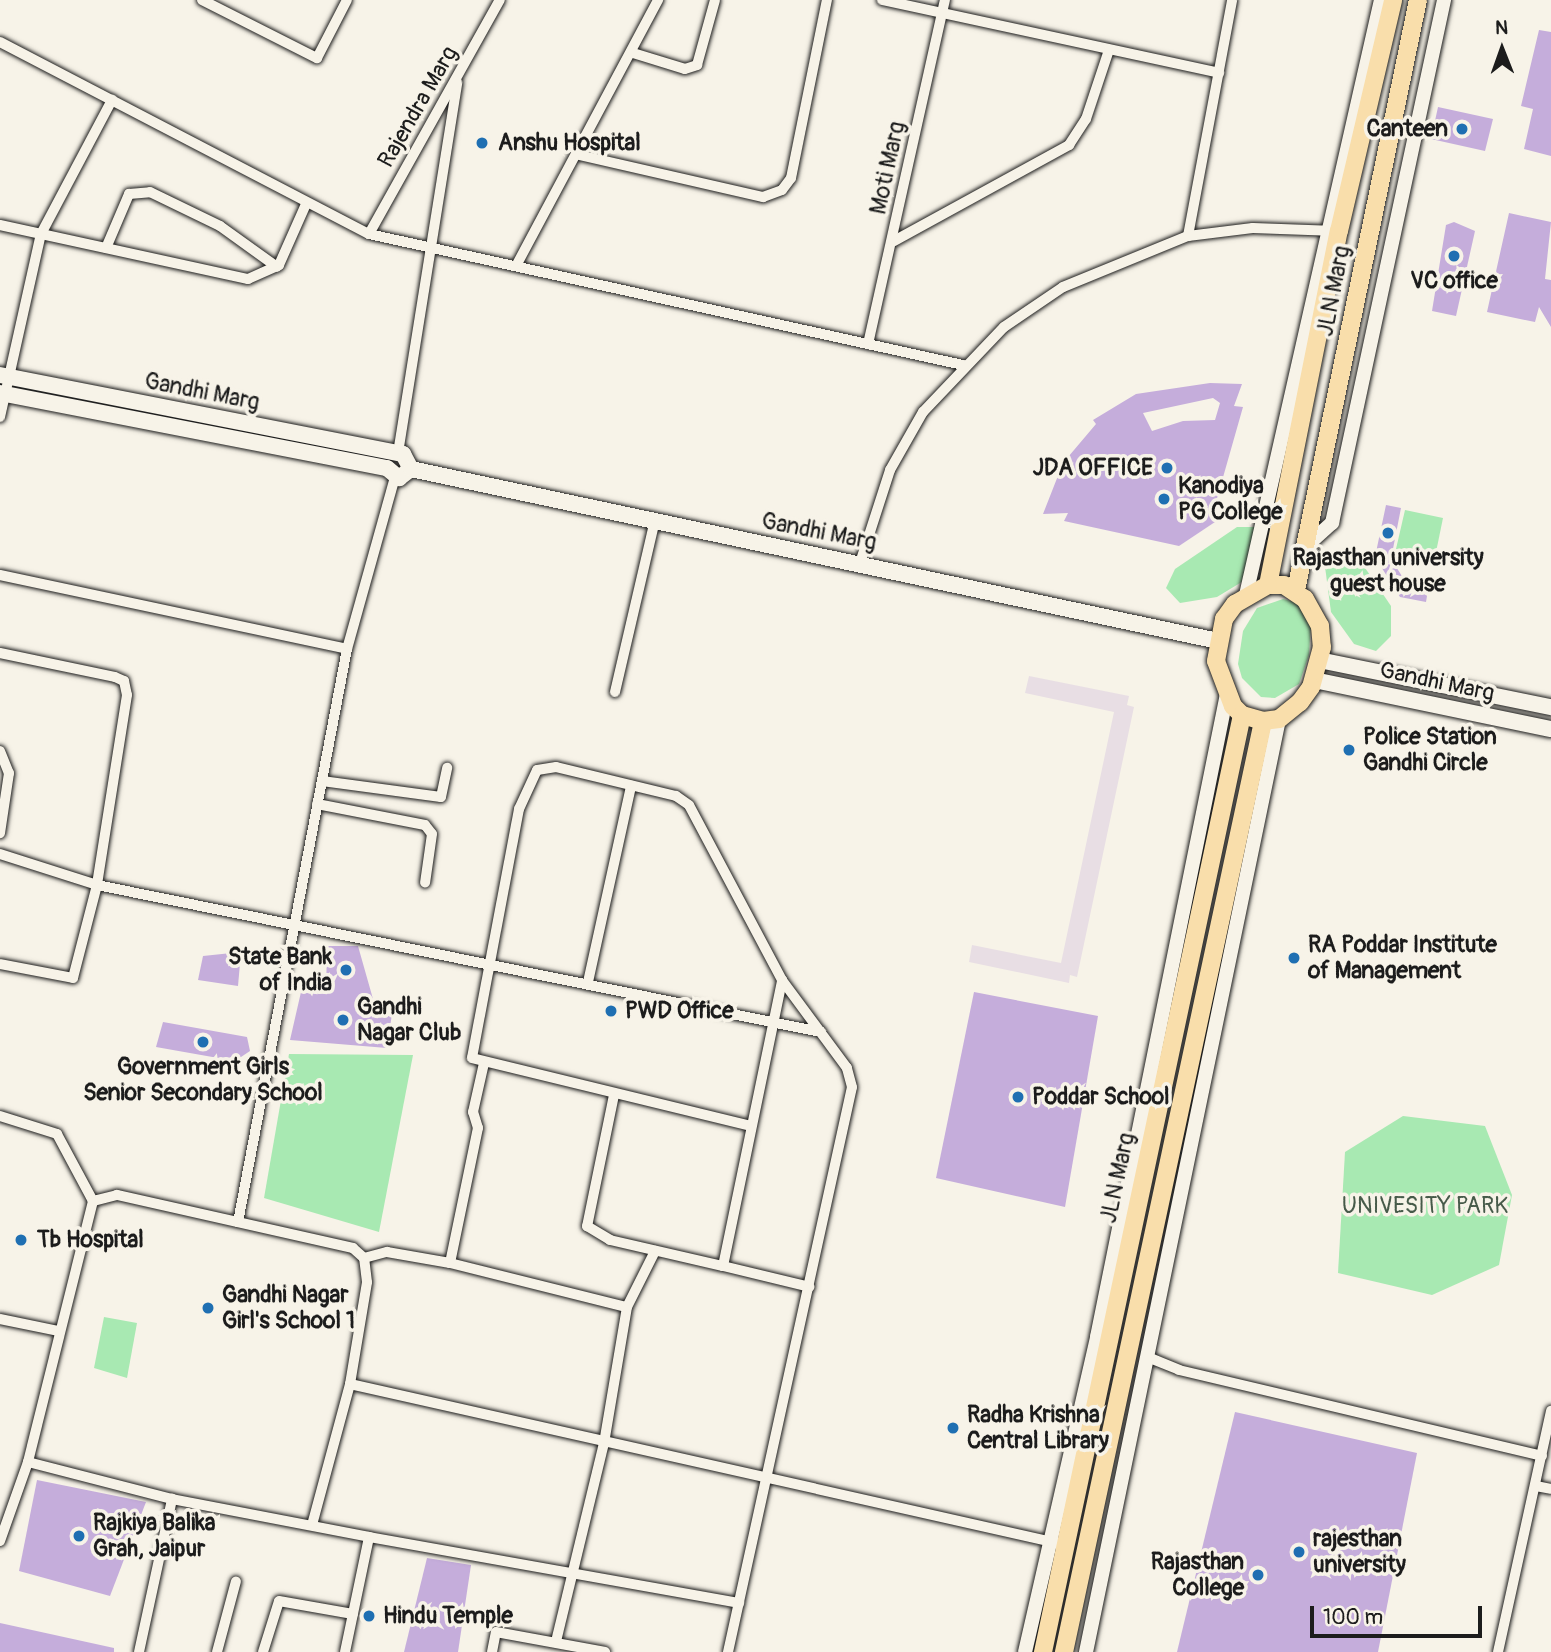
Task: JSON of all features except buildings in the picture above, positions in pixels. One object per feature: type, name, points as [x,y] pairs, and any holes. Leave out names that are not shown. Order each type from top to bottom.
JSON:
[{"type":"main road","name":"JLN Marg","points":[[1268,585],[1334,231],[1393,0]]},
{"type":"main road","name":"JLN Marg","points":[[1296,590],[1418,0]]},
{"type":"main road","name":"Gandhi Marg","points":[[4,376],[411,469],[1218,641]]},
{"type":"main road","points":[[2,393],[394,463]]},
{"type":"main road","points":[[1268,585],[1296,590],[1320,626],[1319,660],[1314,680],[1300,702],[1271,720],[1242,715],[1227,694],[1216,661],[1224,619],[1246,594],[1268,585]]},
{"type":"main road","name":"Gandhi Marg","points":[[1319,660],[1551,707]]},
{"type":"main road","name":"Gandhi Marg","points":[[1314,680],[1551,729]]},
{"type":"main road","name":"JLN Marg","points":[[1043,1652],[1056,1543],[1242,715]]},
{"type":"main road","points":[[1063,1652],[1271,720]]},
{"type":"street","points":[[202,0],[317,58],[347,0]]},
{"type":"street","name":"Rajendra Marg","points":[[369,234],[457,83],[500,0]]},
{"type":"street","points":[[516,266],[579,155],[658,0]]},
{"type":"street","points":[[633,53],[685,69],[697,65],[715,0]]},
{"type":"street","points":[[579,155],[763,197],[782,190],[791,178],[827,0]]},
{"type":"street","points":[[883,0],[1219,73]]},
{"type":"street","name":"Moti Marg","points":[[868,344],[894,241],[945,0]]},
{"type":"street","points":[[1188,236],[1232,0]]},
{"type":"street","points":[[1246,594],[1334,231],[1381,0]]},
{"type":"street","points":[[1304,548],[1332,523],[1444,0]]},
{"type":"street","points":[[0,42],[306,204],[369,234],[428,251],[516,266],[963,365]]},
{"type":"street","points":[[894,241],[1069,145],[1086,120],[1109,50]]},
{"type":"street","points":[[238,1222],[347,649],[394,463],[457,83]]},
{"type":"street","points":[[0,417],[4,376],[41,234],[113,100]]},
{"type":"street","points":[[106,248],[129,194],[150,192],[220,226],[277,267]]},
{"type":"street","points":[[0,225],[248,279],[277,267],[306,204]]},
{"type":"street","points":[[860,563],[890,470],[923,412],[963,365],[1004,327],[1063,287],[1188,236],[1253,229],[1334,231]]},
{"type":"street","points":[[615,692],[655,520]]},
{"type":"street","points":[[0,576],[347,649]]},
{"type":"street","points":[[0,653],[124,681],[97,885],[73,978],[0,964]]},
{"type":"street","points":[[1025,1652],[1056,1543],[1227,694]]},
{"type":"street","points":[[1086,1652],[1150,1358],[1271,720]]},
{"type":"street","points":[[0,751],[9,772],[0,833]]},
{"type":"street","points":[[728,1652],[852,1087],[847,1068],[782,980],[689,805],[676,796],[556,767],[537,770],[528,780],[489,962],[472,1058],[614,1095],[751,1126]]},
{"type":"street","points":[[321,781],[440,797],[447,768]]},
{"type":"street","points":[[588,982],[631,786]]},
{"type":"street","points":[[317,804],[425,825],[432,834],[425,883]]},
{"type":"street","points":[[0,854],[97,885],[588,982],[821,1032]]},
{"type":"street","points":[[723,1266],[782,980]]},
{"type":"street","points":[[450,1263],[478,1128],[473,1112],[484,1063]]},
{"type":"street","points":[[614,1095],[587,1226],[610,1240],[810,1287]]},
{"type":"street","points":[[0,1116],[57,1134],[93,1201],[58,1331],[28,1462],[2,1525],[0,1541]]},
{"type":"street","points":[[93,1201],[117,1195],[353,1248],[364,1258],[367,1282],[349,1384],[312,1525]]},
{"type":"street","points":[[556,1642],[569,1572],[604,1443],[627,1307],[655,1251]]},
{"type":"street","points":[[364,1258],[387,1252],[450,1263],[627,1307]]},
{"type":"street","points":[[0,1319],[58,1331]]},
{"type":"street","points":[[1150,1358],[1180,1370],[1542,1456]]},
{"type":"street","points":[[349,1384],[1056,1543]]},
{"type":"street","points":[[1498,1652],[1551,1411]]},
{"type":"street","points":[[28,1462],[172,1499],[739,1603]]},
{"type":"street","points":[[1536,1486],[1551,1489]]},
{"type":"street","points":[[139,1652],[172,1499]]},
{"type":"street","points":[[345,1652],[369,1536]]},
{"type":"street","points":[[217,1652],[236,1581]]},
{"type":"street","points":[[263,1652],[279,1601],[353,1614]]},
{"type":"street","points":[[492,1652],[496,1632],[605,1652]]},
{"type":"shaded area","points":[[1029,676],[1129,696],[1127,705],[1134,707],[1077,977],[1070,975],[1069,983],[969,962],[972,945],[1061,963],[1114,712],[1025,693]]},
{"type":"green space","points":[[1405,510],[1443,518],[1435,557],[1396,549]]},
{"type":"green space","points":[[1237,527],[1257,527],[1245,580],[1217,597],[1180,603],[1166,588],[1175,569]]},
{"type":"green space","points":[[1337,552],[1357,556],[1391,606],[1391,636],[1376,651],[1354,644],[1331,612],[1324,559]]},
{"type":"green space","points":[[1283,599],[1295,602],[1311,622],[1309,655],[1299,684],[1275,698],[1261,697],[1242,678],[1238,664],[1243,631],[1257,608]]},
{"type":"green space","points":[[289,1054],[413,1055],[379,1232],[264,1198]]},
{"type":"green space","name":"UNIVESITY PARK","points":[[1403,1116],[1485,1126],[1512,1195],[1499,1265],[1432,1295],[1338,1273],[1345,1152]]},
{"type":"green space","points":[[104,1317],[137,1323],[127,1378],[94,1368]]},
{"type":"place","name":"Canteen","points":[[1462,129]]},
{"type":"place","name":"Anshu Hospital","points":[[482,143]]},
{"type":"place","name":"VC office","points":[[1454,256]]},
{"type":"place","name":"JDA OFFICE","points":[[1167,468]]},
{"type":"place","name":"Kanodiya PG College","points":[[1164,499]]},
{"type":"place","name":"Rajasthan university guest house","points":[[1388,533]]},
{"type":"place","name":"Police Station Gandhi Circle","points":[[1349,750]]},
{"type":"place","name":"RA Poddar Institute of Management","points":[[1294,958]]},
{"type":"place","name":"State Bank of India","points":[[346,970]]},
{"type":"place","name":"PWD Office","points":[[611,1011]]},
{"type":"place","name":"Gandhi Nagar Club","points":[[343,1020]]},
{"type":"place","name":"Government Girls Senior Secondary School","points":[[203,1042]]},
{"type":"place","name":"Poddar School","points":[[1018,1097]]},
{"type":"place","name":"Tb Hospital","points":[[21,1240]]},
{"type":"place","name":"Gandhi Nagar Girl's School 1","points":[[208,1308]]},
{"type":"place","name":"Radha Krishna Central Library","points":[[953,1428]]},
{"type":"place","name":"Rajkiya Balika Grah, Jaipur","points":[[79,1536]]},
{"type":"place","name":"rajesthan university","points":[[1299,1552]]},
{"type":"place","name":"Rajasthan College","points":[[1258,1575]]},
{"type":"place","name":"Hindu Temple","points":[[369,1616]]}]
